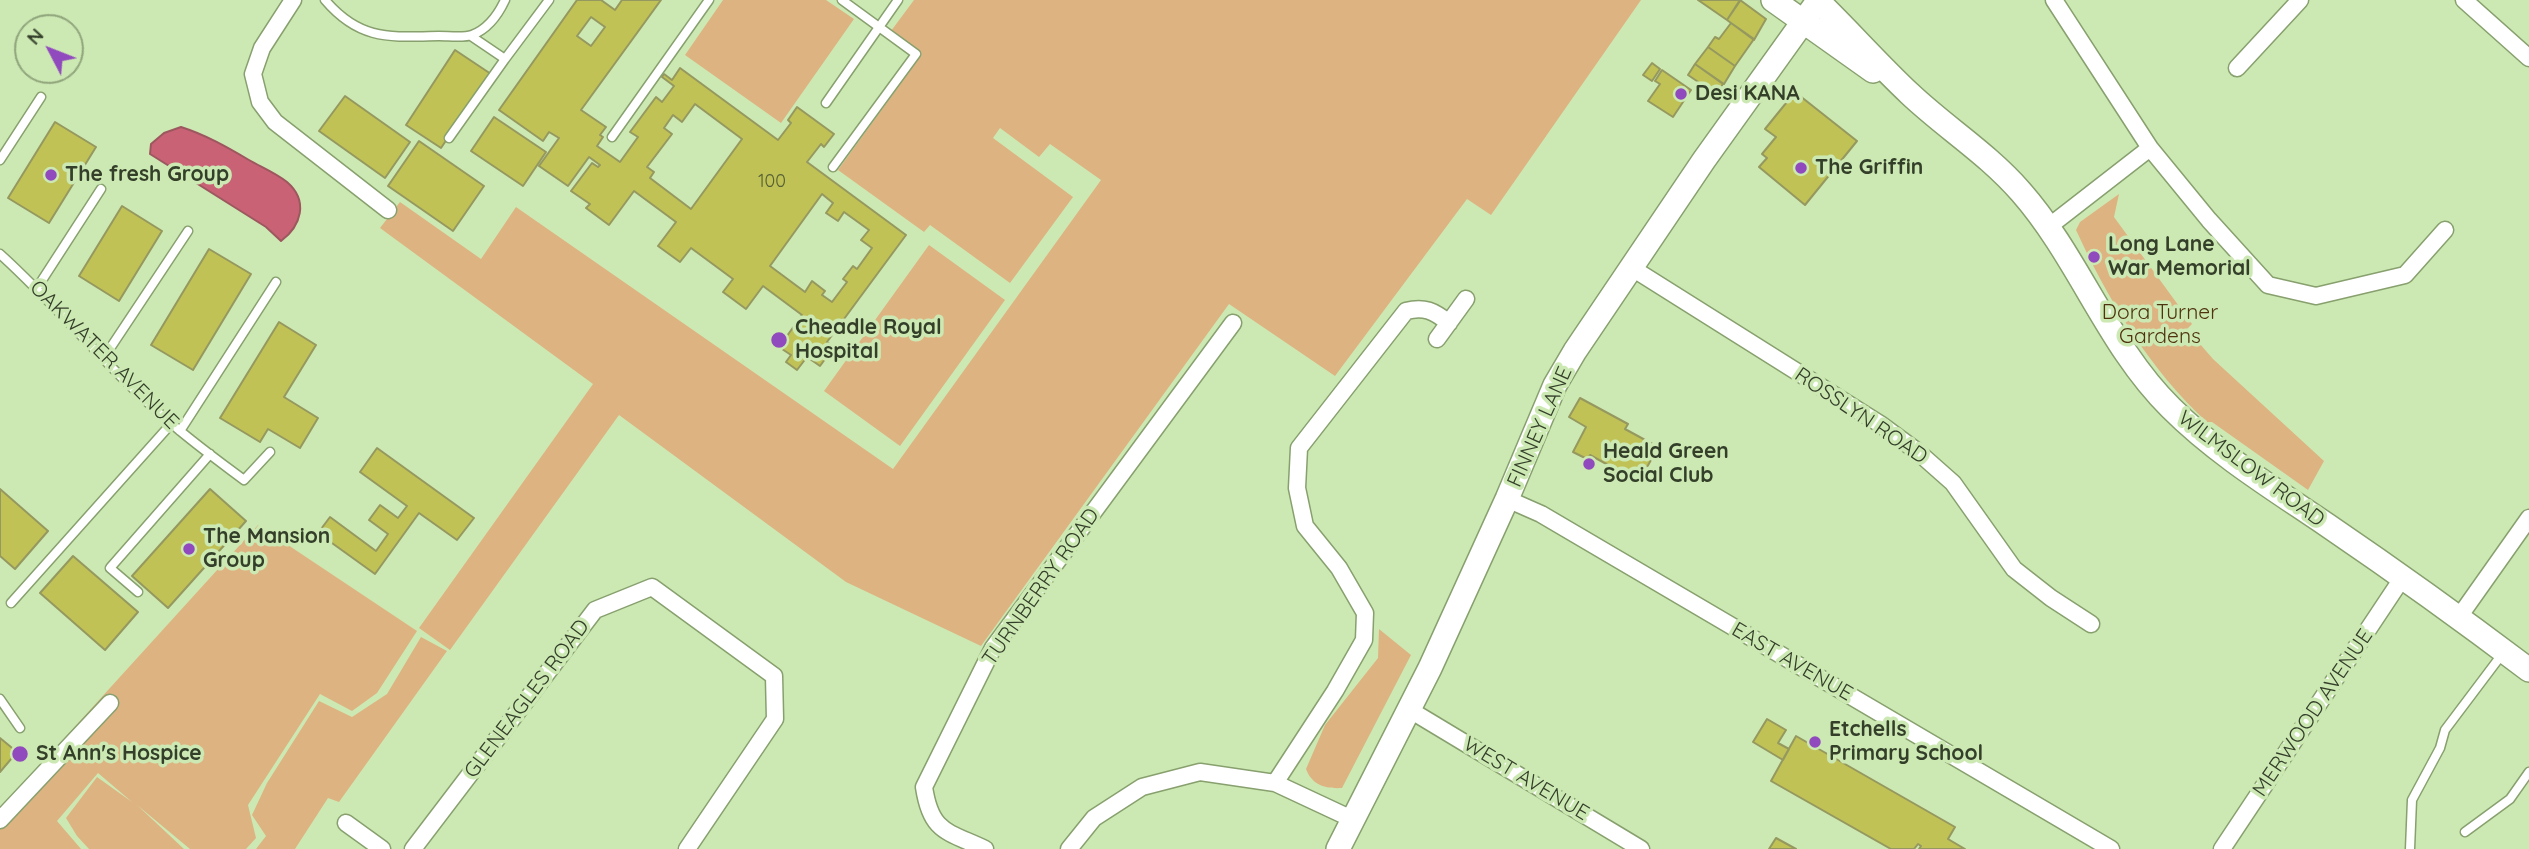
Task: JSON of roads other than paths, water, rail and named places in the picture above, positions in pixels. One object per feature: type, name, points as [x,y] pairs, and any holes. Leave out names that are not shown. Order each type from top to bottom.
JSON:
[{"type":"main road","name":"WILMSLOW ROAD","points":[[1773,0],[1803,24],[1911,95]]},
{"type":"main road","name":"WILMSLOW ROAD","points":[[1818,0],[1911,95],[1999,169],[2021,192],[2048,228],[2111,331],[2168,406],[2200,435],[2254,475],[2403,577],[2529,670]]},
{"type":"main road","name":"FINNEY LANE","points":[[1338,849],[1410,710],[1507,499],[1555,385],[1704,160],[1818,0]]},
{"type":"street","points":[[293,0],[261,48],[253,74],[260,102],[275,122],[388,210]]},
{"type":"street","points":[[2054,0],[2150,148],[2267,285],[2316,296],[2405,275],[2445,230]]},
{"type":"street","points":[[2237,68],[2300,0]]},
{"type":"street","points":[[2464,0],[2529,58]]},
{"type":"street","points":[[2048,228],[2150,148]]},
{"type":"street","name":"ROSSLYN ROAD","points":[[1632,268],[1880,424],[1918,452],[1953,483],[2014,569],[2091,624]]},
{"type":"street","points":[[1437,339],[1466,299]]},
{"type":"street","points":[[1275,783],[1335,691],[1364,640],[1365,613],[1339,568],[1305,526],[1297,488],[1299,448],[1406,311],[1419,307],[1435,311],[1449,323]]},
{"type":"street","name":"TURNBERRY ROAD","points":[[985,849],[939,828],[927,810],[924,788],[993,648],[1233,323]]},
{"type":"street","name":"EAST AVENUE","points":[[1507,499],[1541,513],[2111,849]]},
{"type":"street","points":[[2459,617],[2529,518]]},
{"type":"street","name":"MERWOOD AVENUE","points":[[2222,849],[2403,577]]},
{"type":"street","name":"GLENEAGLES ROAD","points":[[412,849],[595,610],[652,587],[774,676],[775,719],[687,849]]},
{"type":"street","points":[[0,820],[110,703]]},
{"type":"street","name":"WEST AVENUE","points":[[1410,710],[1642,849]]},
{"type":"street","points":[[1069,849],[1094,818],[1142,787],[1200,772],[1275,783],[1352,819]]},
{"type":"street","points":[[346,823],[382,849]]},
{"type":"lane","points":[[324,0],[336,13],[361,29],[383,37],[471,36],[497,18],[505,0]]},
{"type":"lane","points":[[449,138],[550,0]]},
{"type":"lane","points":[[612,137],[709,0]]},
{"type":"lane","points":[[833,167],[916,54],[842,0]]},
{"type":"lane","points":[[827,103],[898,0]]},
{"type":"lane","points":[[471,36],[505,59]]},
{"type":"lane","points":[[0,160],[41,97]]},
{"type":"lane","points":[[37,288],[101,189]]},
{"type":"lane","points":[[103,359],[188,231]]},
{"type":"lane","name":"OAKWATER AVENUE","points":[[0,254],[171,424],[244,480],[271,452]]},
{"type":"lane","points":[[180,431],[276,282]]},
{"type":"lane","points":[[11,603],[171,424]]},
{"type":"lane","points":[[138,592],[110,568],[210,454]]},
{"type":"lane","points":[[2410,849],[2412,800],[2440,748],[2445,730],[2504,651]]},
{"type":"lane","points":[[0,699],[20,728]]},
{"type":"lane","points":[[2465,832],[2510,799],[2529,772]]},
{"type":"place","name":"Desi KANA","points":[[1681,94]]},
{"type":"place","name":"The Griffin","points":[[1801,168]]},
{"type":"place","name":"The fresh Group","points":[[51,175]]},
{"type":"place","name":"Long Lane War Memorial","points":[[2094,257]]},
{"type":"place","name":"Cheadle Royal Hospital","points":[[779,340]]},
{"type":"place","name":"Heald Green Social Club","points":[[1589,464]]},
{"type":"place","name":"The Mansion Group","points":[[189,549]]},
{"type":"place","name":"Etchells Primary School","points":[[1815,742]]},
{"type":"place","name":"St Ann's Hospice","points":[[20,754]]},
{"type":"park label","name":"Dora Turner Gardens","points":[[2160,325]]}]
